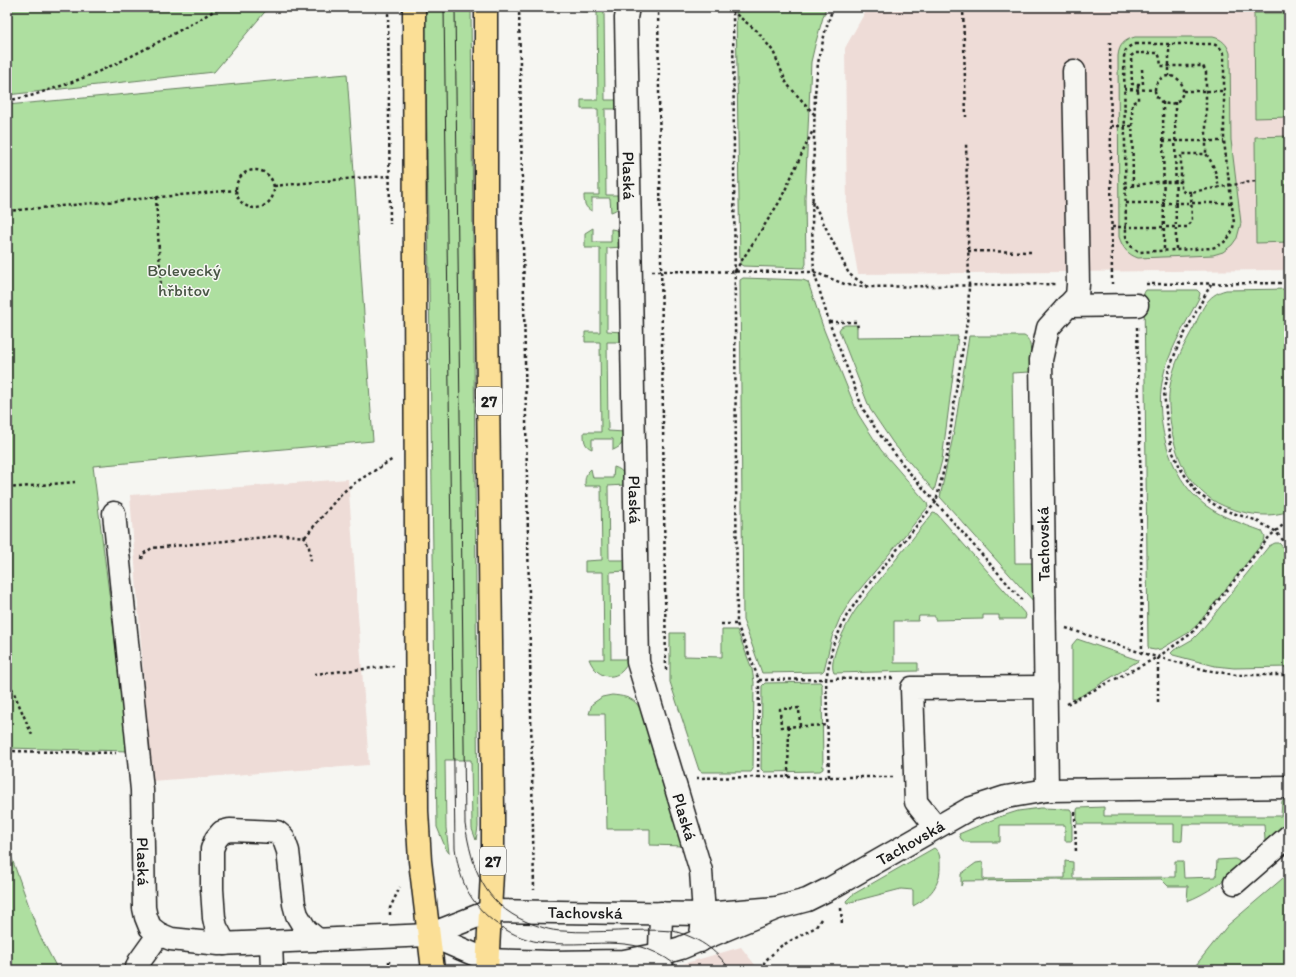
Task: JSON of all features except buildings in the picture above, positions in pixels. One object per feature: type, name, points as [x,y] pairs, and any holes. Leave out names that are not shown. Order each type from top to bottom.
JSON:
[{"type":"main road","points":[[414,7],[417,811],[420,861],[433,970]]},
{"type":"main road","name":"27","points":[[486,7],[486,223],[493,810],[493,854],[487,965]]},
{"type":"street","name":"Plaská","points":[[628,7],[626,18],[638,662],[701,871],[704,914],[700,941]]},
{"type":"street","points":[[1074,71],[1078,284]]},
{"type":"street","name":"Tachovská","points":[[1047,790],[1041,360],[1048,328],[1077,296],[1078,284]]},
{"type":"street","points":[[1067,306],[1137,305]]},
{"type":"street","name":"Plaská","points":[[114,513],[139,754],[144,825],[144,908],[150,927],[159,934]]},
{"type":"street","points":[[936,827],[916,802],[912,688],[1046,687]]},
{"type":"street","name":"Tachovská","points":[[700,941],[777,908],[806,900],[831,888],[969,809],[1006,797],[1047,790],[1289,787]]},
{"type":"street","points":[[225,944],[216,928],[214,918],[212,849],[216,839],[222,832],[230,830],[277,832],[283,836],[288,851],[293,897],[297,915],[306,930],[318,940]]},
{"type":"street","points":[[1235,883],[1289,836]]},
{"type":"street","name":"Tachovská","points":[[490,911],[704,914],[777,908]]},
{"type":"street","points":[[136,970],[139,962],[159,934],[176,940],[225,944],[429,935],[490,911]]},
{"type":"street","points":[[656,965],[661,913]]},
{"type":"street","points":[[429,935],[487,965],[624,961],[656,965],[700,941]]},
{"type":"street","points":[[271,942],[272,970]]},
{"type":"path","points":[[7,100],[19,99],[76,82],[158,43],[221,7]]},
{"type":"path","points":[[519,7],[534,890]]},
{"type":"path","points":[[658,7],[666,678]]},
{"type":"path","points":[[727,7],[758,31],[773,52],[787,84],[814,114]]},
{"type":"path","points":[[732,7],[737,624],[759,680],[758,777]]},
{"type":"path","points":[[833,7],[825,32],[818,63],[815,94],[812,200],[814,272],[830,322],[863,409],[877,431],[908,470],[1028,607],[1069,629],[1142,653],[1206,670],[1236,675],[1289,674]]},
{"type":"path","points":[[963,7],[966,117]]},
{"type":"path","points":[[1110,42],[1112,284]]},
{"type":"path","points":[[1169,44],[1169,76]]},
{"type":"path","points":[[1169,44],[1212,44],[1220,47],[1224,54],[1224,141],[1234,223],[1231,235],[1220,246],[1176,251],[1139,252],[1128,242],[1126,236],[1124,57],[1130,45],[1169,44]]},
{"type":"path","points":[[1142,69],[1143,84],[1132,84],[1130,62],[1131,56],[1135,53],[1158,53],[1160,58],[1160,66],[1203,66],[1206,72],[1206,154],[1212,161],[1216,171],[1219,187]]},
{"type":"path","points":[[1169,76],[1175,77],[1179,81],[1183,91],[1182,96],[1175,102],[1167,104],[1156,95],[1155,90],[1159,80],[1169,76]]},
{"type":"path","points":[[1133,186],[1132,103],[1138,100],[1138,84]]},
{"type":"path","points":[[1124,89],[1155,90]]},
{"type":"path","points":[[1183,91],[1224,91]]},
{"type":"path","points":[[1163,102],[1164,251]]},
{"type":"path","points":[[1175,102],[1176,251]]},
{"type":"path","points":[[1111,126],[1132,126]]},
{"type":"path","points":[[735,271],[780,201],[814,128]]},
{"type":"path","points":[[1163,141],[1224,141]]},
{"type":"path","points":[[829,777],[826,679],[832,645],[846,615],[873,578],[936,502],[947,456],[954,397],[968,316],[969,286],[966,142]]},
{"type":"path","points":[[1206,154],[1181,154],[1181,190],[1184,192],[1256,181]]},
{"type":"path","points":[[250,171],[262,172],[268,175],[274,186],[274,193],[271,199],[260,208],[247,206],[241,202],[236,190],[240,178],[250,171]]},
{"type":"path","points":[[274,186],[390,176]]},
{"type":"path","points":[[1126,187],[1163,182],[1181,182]]},
{"type":"path","points":[[7,211],[236,190]]},
{"type":"path","points":[[1112,227],[1187,227],[1192,221],[1191,192]]},
{"type":"path","points":[[156,197],[161,287]]},
{"type":"path","points":[[812,200],[849,274],[869,287]]},
{"type":"path","points":[[1126,203],[1231,203]]},
{"type":"path","points":[[968,251],[1032,252]]},
{"type":"path","points":[[631,271],[814,272],[847,285],[869,287],[1118,284]]},
{"type":"path","points":[[1142,653],[1137,284],[1289,283]]},
{"type":"path","points":[[1211,284],[1178,346],[1167,377],[1164,392],[1172,451],[1182,471],[1198,494],[1223,510],[1255,520],[1275,531],[1289,547]]},
{"type":"path","points":[[830,322],[856,322],[858,327]]},
{"type":"path","points":[[305,537],[341,494],[353,484],[393,458]]},
{"type":"path","points":[[7,488],[75,482]]},
{"type":"path","points":[[1046,714],[1081,698],[1158,657],[1192,633],[1275,531],[1289,520]]},
{"type":"path","points":[[141,564],[144,554],[152,548],[287,535],[305,537]]},
{"type":"path","points":[[305,537],[309,546],[311,562]]},
{"type":"path","points":[[722,624],[737,624]]},
{"type":"path","points":[[1158,657],[1158,702]]},
{"type":"path","points":[[314,674],[394,666]]},
{"type":"path","points":[[7,677],[32,735]]},
{"type":"path","points":[[759,680],[896,678]]},
{"type":"path","points":[[800,726],[799,708],[780,709],[781,727],[827,725]]},
{"type":"path","points":[[788,777],[789,726]]},
{"type":"path","points":[[7,751],[139,754]]},
{"type":"path","points":[[695,771],[698,778]]},
{"type":"path","points":[[674,779],[758,777],[915,777]]},
{"type":"path","points":[[1075,812],[1076,854]]},
{"type":"path","points":[[841,906],[842,925]]},
{"type":"shaded area","points":[[868,7],[1289,7],[1289,270],[858,274],[847,212],[845,48]]},
{"type":"shaded area","points":[[348,479],[369,765],[151,781],[130,495]]},
{"type":"shaded area","points":[[741,947],[759,970],[671,970],[669,968]]},
{"type":"green space","points":[[7,7],[269,7],[214,72],[7,95]]},
{"type":"green space","points":[[425,7],[471,7],[478,827],[476,840],[472,829],[471,760],[445,760],[446,828],[449,853],[437,827]]},
{"type":"green space","points":[[582,7],[620,7],[621,11],[604,11],[605,100],[621,100],[622,109],[605,109],[606,195],[623,195],[620,206],[611,212],[610,198],[592,198],[592,211],[586,207],[584,200],[584,195],[599,195],[598,109],[581,109],[581,100],[598,100],[597,12],[581,11]]},
{"type":"green space","points":[[736,7],[826,7],[811,62],[805,198],[806,264],[804,268],[743,266],[740,264]]},
{"type":"green space","points":[[1254,13],[1289,13],[1289,117],[1255,118]]},
{"type":"green space","points":[[1135,37],[1213,37],[1222,41],[1229,50],[1231,140],[1241,223],[1237,238],[1232,245],[1223,252],[1213,255],[1138,258],[1128,252],[1119,237],[1118,56],[1123,44]]},
{"type":"green space","name":"Bolevecký hřbitov","points":[[347,74],[373,441],[93,466],[129,751],[7,748],[7,105]]},
{"type":"green space","points":[[1289,136],[1289,242],[1256,243],[1255,137]]},
{"type":"green space","points":[[593,228],[593,242],[611,242],[611,229],[617,230],[620,233],[623,247],[607,248],[607,331],[623,332],[623,342],[607,342],[608,431],[625,432],[622,443],[619,447],[613,450],[613,439],[592,439],[592,449],[586,444],[584,438],[584,432],[601,432],[600,342],[585,342],[585,332],[600,332],[600,248],[585,248],[585,233]]},
{"type":"green space","points":[[743,278],[803,280],[808,282],[824,330],[858,414],[881,450],[927,503],[928,507],[851,600],[840,618],[832,637],[824,670],[822,672],[762,673],[743,620],[740,280]]},
{"type":"green space","points":[[1289,289],[1289,511],[1268,515],[1246,513],[1218,503],[1206,495],[1196,486],[1181,462],[1172,434],[1170,419],[1169,394],[1171,378],[1183,348],[1202,309],[1209,299],[1219,292],[1226,290]]},
{"type":"green space","points":[[1146,290],[1197,290],[1200,293],[1199,298],[1172,351],[1165,369],[1161,386],[1160,405],[1162,424],[1172,461],[1181,478],[1192,493],[1205,505],[1225,517],[1262,531],[1265,537],[1264,541],[1198,624],[1188,633],[1161,649],[1155,650],[1149,649],[1148,646],[1144,293]]},
{"type":"green space","points":[[845,325],[857,325],[857,337],[958,336],[942,460],[934,491],[893,443],[870,409],[839,330]]},
{"type":"green space","points":[[969,336],[1024,336],[1029,342],[1031,352],[1030,372],[1012,373],[1015,563],[1034,563],[1035,603],[940,497],[955,427]]},
{"type":"green space","points":[[614,467],[622,471],[625,478],[625,485],[608,486],[609,560],[626,560],[626,571],[610,572],[611,659],[629,659],[626,667],[621,672],[610,676],[598,672],[593,667],[589,659],[604,659],[603,572],[585,572],[585,561],[602,560],[601,486],[585,486],[585,478],[586,474],[591,469],[593,478],[613,478]]},
{"type":"green space","points":[[933,513],[937,514],[1026,615],[1025,619],[999,619],[999,615],[983,615],[983,619],[935,620],[935,616],[919,616],[918,621],[894,621],[894,663],[918,663],[918,671],[834,673],[833,667],[836,650],[853,613]]},
{"type":"green space","points":[[1279,543],[1289,554],[1289,667],[1234,668],[1215,666],[1173,655],[1171,653],[1174,650],[1193,639],[1200,632],[1269,546]]},
{"type":"green space","points":[[722,630],[737,630],[752,669],[754,682],[753,769],[751,772],[702,772],[699,770],[670,682],[670,633],[684,633],[684,656],[722,657]]},
{"type":"green space","points":[[1077,639],[1138,661],[1076,699],[1072,699],[1072,645]]},
{"type":"green space","points":[[820,682],[822,685],[823,769],[820,771],[764,772],[761,769],[762,686],[765,683]]},
{"type":"green space","points":[[612,695],[625,697],[634,701],[640,708],[646,720],[683,846],[650,845],[650,829],[607,829],[605,714],[589,714],[592,704],[602,697]]},
{"type":"green space","points":[[1289,799],[1289,825],[1273,838],[1265,841],[1264,824],[1183,824],[1182,841],[1174,841],[1174,824],[1077,824],[1078,808],[1104,807],[1104,816],[1281,816],[1282,801]]},
{"type":"green space","points":[[1041,808],[1070,809],[1072,812],[1072,841],[1065,841],[1065,825],[1000,825],[1000,842],[965,842],[961,839],[959,834],[999,817],[1018,811]]},
{"type":"green space","points":[[7,845],[39,934],[58,970],[7,970]]},
{"type":"green space","points":[[934,848],[939,853],[940,857],[939,878],[933,890],[925,899],[913,906],[913,890],[901,889],[847,903],[846,901],[852,895]]},
{"type":"green space","points":[[1235,859],[1239,861],[1240,865],[1236,870],[1209,890],[1187,901],[1188,886],[1168,886],[1161,879],[963,881],[961,886],[961,874],[976,863],[983,862],[983,879],[1065,878],[1065,861],[1073,862],[1073,878],[1175,877],[1175,861],[1183,861],[1184,878],[1216,877],[1217,860]]},
{"type":"green space","points":[[1289,873],[1289,970],[1192,970],[1228,925]]},
{"type":"tram line","points":[[444,7],[455,848],[459,868],[466,888],[472,899],[489,918],[510,932],[534,941],[546,943],[617,943],[633,945],[649,950],[665,958],[682,970]]},
{"type":"tram line","points":[[455,7],[465,824],[471,855],[482,882],[490,894],[500,905],[512,914],[527,922],[558,931],[673,931],[698,940],[719,956],[730,970]]}]
